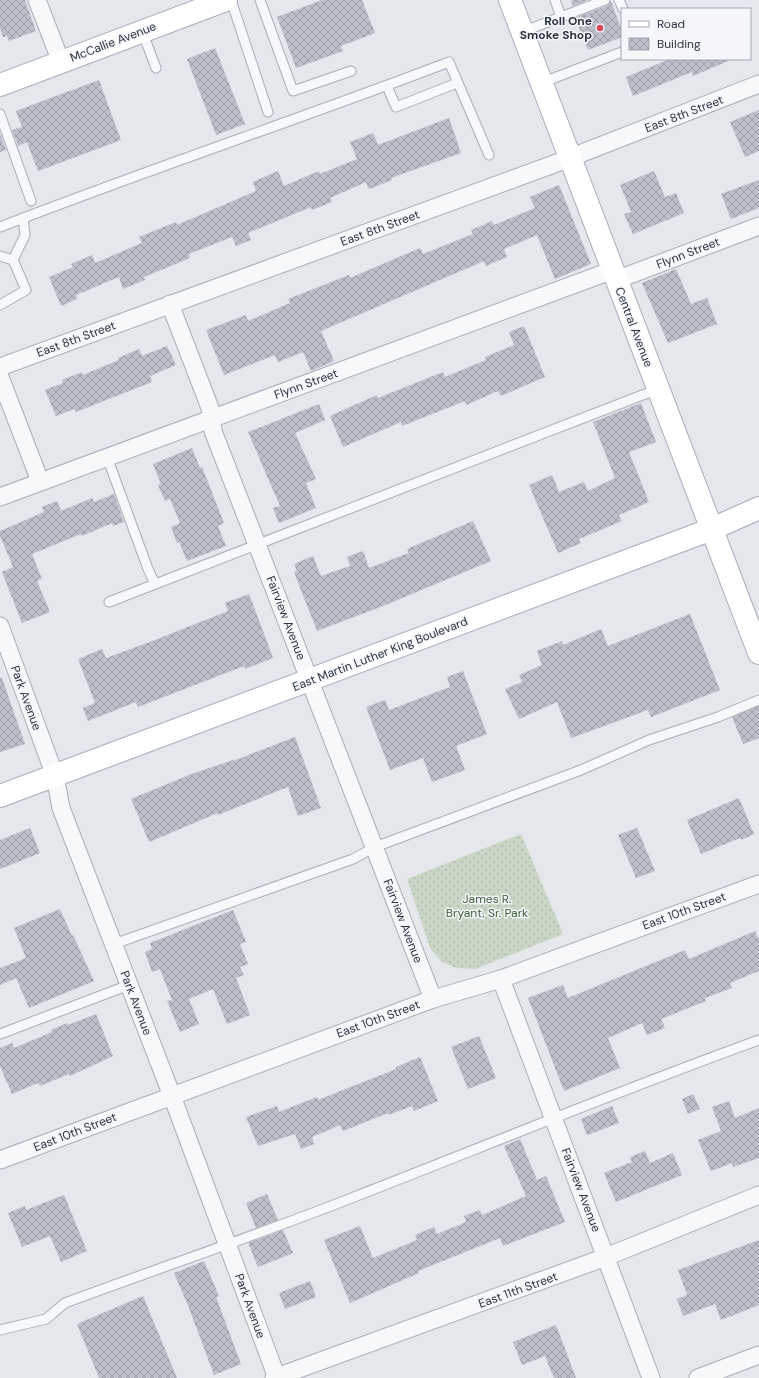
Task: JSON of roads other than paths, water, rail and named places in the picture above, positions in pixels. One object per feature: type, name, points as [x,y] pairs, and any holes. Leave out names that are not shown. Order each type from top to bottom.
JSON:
[{"type":"main road","name":"McCallie Avenue","points":[[0,85],[226,0]]},
{"type":"main road","name":"Central Avenue","points":[[515,2],[522,32],[541,83],[759,654]]},
{"type":"main road","name":"East Martin Luther King Boulevard","points":[[0,796],[712,529],[759,508]]},
{"type":"street","points":[[37,0],[61,62]]},
{"type":"street","name":"East 8th Street","points":[[0,367],[570,158],[759,84]]},
{"type":"street","name":"Flynn Street","points":[[0,497],[211,419],[615,275],[759,226]]},
{"type":"street","name":"Fairview Avenue","points":[[170,304],[210,408],[213,431],[433,998]]},
{"type":"street","points":[[0,376],[40,482]]},
{"type":"street","name":"Park Avenue","points":[[0,626],[55,776],[61,808],[172,1096],[276,1378]]},
{"type":"street","name":"East 10th Street","points":[[0,1160],[433,998],[501,979],[759,884]]},
{"type":"street","name":"Fairview Avenue","points":[[501,979],[651,1378]]},
{"type":"street","name":"East 11th Street","points":[[276,1378],[606,1257],[759,1195]]},
{"type":"street","points":[[698,1378],[759,1355]]},
{"type":"lane","points":[[231,0],[268,112]]},
{"type":"lane","points":[[260,0],[294,91],[351,71]]},
{"type":"lane","points":[[555,0],[561,17]]},
{"type":"lane","points":[[522,32],[604,0]]},
{"type":"lane","points":[[142,31],[156,68]]},
{"type":"lane","points":[[541,83],[621,52]]},
{"type":"lane","points":[[0,227],[158,167],[387,86],[449,62],[489,154]]},
{"type":"lane","points":[[387,86],[396,107],[457,83]]},
{"type":"lane","points":[[0,114],[32,201]]},
{"type":"lane","points":[[0,305],[26,290],[13,260],[25,235],[23,218]]},
{"type":"lane","points":[[0,256],[13,260]]},
{"type":"lane","points":[[109,602],[658,389]]},
{"type":"lane","points":[[107,457],[148,569],[155,584]]},
{"type":"lane","points":[[114,944],[353,859],[374,847],[581,770],[648,740],[718,717],[759,700]]},
{"type":"lane","points":[[0,1034],[129,985]]},
{"type":"lane","points":[[0,1330],[46,1319],[65,1303],[227,1245],[349,1199],[623,1090],[695,1065],[759,1040]]},
{"type":"place","name":"Roll One Smoke Shop","points":[[600,28]]},
{"type":"park label","name":"James R. Bryant, Sr. Park","points":[[487,906]]}]
